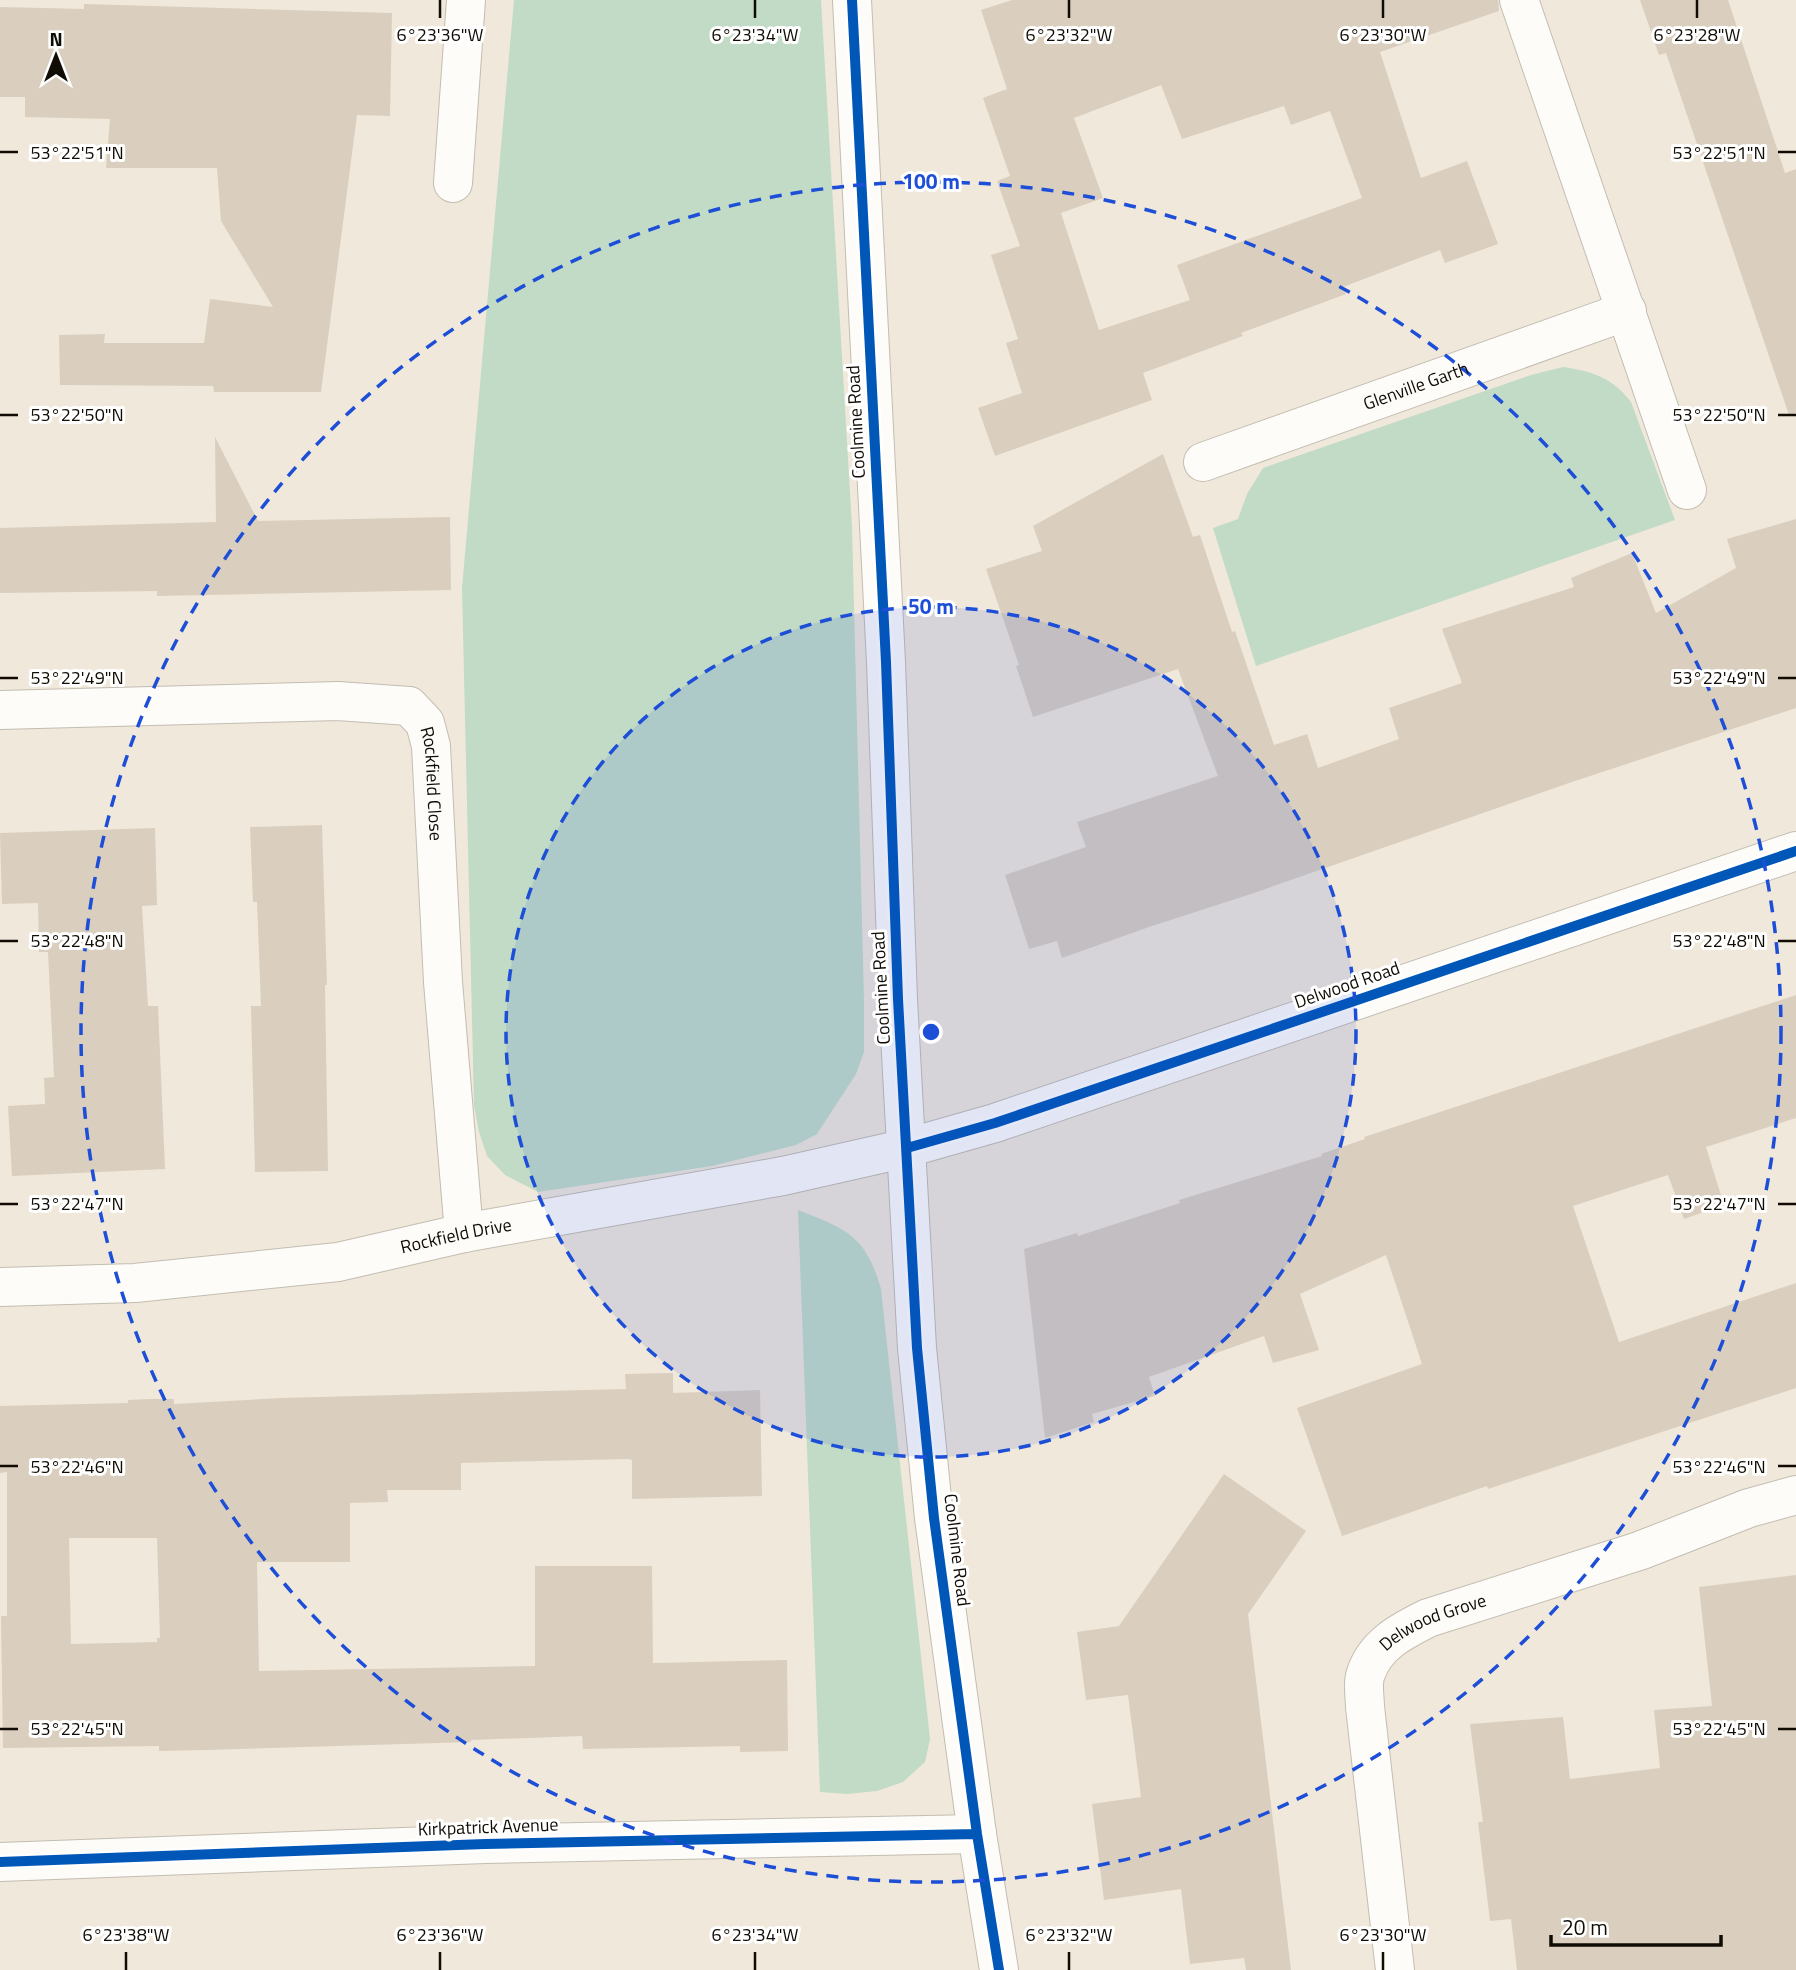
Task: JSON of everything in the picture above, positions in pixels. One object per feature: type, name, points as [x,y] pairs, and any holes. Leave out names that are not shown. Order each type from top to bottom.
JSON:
[{"type":"street","points":[[453,183],[466,0]]},
{"type":"street","name":"Coolmine Road","points":[[852,0],[886,662],[898,999],[917,1348],[934,1518],[977,1834],[999,1970]]},
{"type":"street","points":[[1519,0],[1687,491]]},
{"type":"street","name":"Glenville Garth","points":[[1203,462],[1627,311]]},
{"type":"street","name":"Rockfield Close","points":[[0,710],[338,701],[409,706],[425,723],[431,746],[443,982],[464,1233]]},
{"type":"street","name":"Delwood Road","points":[[907,1148],[995,1123],[1796,852]]},
{"type":"street","name":"Rockfield Drive","points":[[0,1287],[135,1283],[338,1262],[464,1233],[783,1176],[907,1148]]},
{"type":"street","name":"Delwood Grove","points":[[1395,1970],[1365,1707],[1365,1675],[1377,1651],[1399,1632],[1428,1618],[1639,1551],[1749,1507],[1796,1495]]},
{"type":"street","name":"Kirkpatrick Avenue","points":[[0,1862],[485,1844],[977,1834]]},
{"type":"green space","points":[[514,0],[821,0],[852,527],[864,1000],[864,1052],[856,1074],[817,1134],[796,1145],[712,1166],[538,1192],[505,1175],[487,1156],[474,1105],[462,588]]},
{"type":"green space","points":[[1563,367],[1609,381],[1631,402],[1675,520],[1256,666],[1213,528],[1238,519],[1247,494],[1263,468],[1531,375]]},
{"type":"green space","points":[[798,1210],[842,1229],[852,1237],[869,1257],[881,1289],[930,1739],[925,1762],[903,1782],[877,1791],[847,1794],[820,1792]]},
{"type":"building","points":[[1012,0],[1498,0],[1499,11],[1380,52],[1421,178],[1467,161],[1498,244],[1445,263],[1440,250],[1343,287],[1346,294],[1143,373],[1152,400],[995,456],[978,408],[1022,393],[1006,343],[1018,339],[991,255],[1020,246],[997,181],[1010,176],[983,98],[1007,89],[981,10]],"holes":[[[1161,85],[1182,139],[1284,106],[1291,125],[1330,111],[1362,198],[1177,265],[1190,300],[1099,330],[1061,213],[1103,198],[1074,118]]]},
{"type":"building","points":[[1640,0],[1728,0],[1785,173],[1796,169],[1796,413],[1789,415],[1666,53],[1659,55]]},
{"type":"building","points":[[84,4],[392,13],[390,116],[357,115],[321,392],[214,392],[213,386],[60,385],[59,335],[105,334],[104,343],[204,343],[210,299],[273,307],[221,221],[217,168],[106,168],[110,119],[25,117],[25,97],[0,97],[0,7],[84,9]]},
{"type":"building","points":[[215,437],[258,521],[450,517],[451,590],[157,596],[157,591],[0,593],[0,528],[216,522]]},
{"type":"building","points":[[1163,454],[1193,537],[1200,535],[1274,745],[1307,734],[1318,768],[1399,739],[1389,708],[1462,683],[1442,629],[1574,587],[1571,578],[1632,553],[1656,613],[1736,568],[1727,539],[1796,519],[1796,708],[1569,783],[1062,958],[1057,941],[1029,949],[1005,875],[1086,847],[1077,822],[1218,776],[1178,669],[1033,717],[1016,666],[1019,665],[986,569],[1042,551],[1033,526]]},
{"type":"building","points":[[322,825],[327,985],[328,1171],[255,1172],[251,1006],[261,1006],[257,902],[253,902],[250,827]]},
{"type":"building","points":[[155,828],[157,905],[142,906],[148,1006],[158,1006],[165,1169],[12,1176],[8,1106],[45,1104],[44,1078],[54,1077],[48,952],[39,952],[38,903],[2,904],[0,833]]},
{"type":"building","points":[[1796,995],[1796,1118],[1706,1147],[1724,1205],[1684,1219],[1668,1175],[1573,1206],[1619,1342],[1796,1283],[1796,1388],[1488,1489],[1487,1486],[1342,1536],[1297,1408],[1422,1364],[1386,1255],[1300,1294],[1319,1350],[1273,1363],[1264,1336],[1149,1377],[1155,1396],[1092,1414],[1094,1422],[1045,1438],[1024,1249],[1077,1233],[1078,1236],[1180,1203],[1179,1200],[1322,1156],[1321,1154],[1365,1139],[1364,1137]]},
{"type":"building","points":[[673,1373],[673,1393],[760,1390],[762,1496],[632,1499],[632,1460],[628,1459],[461,1463],[461,1490],[387,1490],[388,1502],[350,1503],[350,1562],[257,1562],[259,1671],[535,1666],[535,1566],[652,1566],[653,1663],[787,1660],[788,1751],[740,1752],[740,1746],[583,1749],[582,1736],[159,1751],[159,1746],[3,1748],[1,1616],[7,1616],[7,1472],[0,1473],[0,1406],[128,1403],[128,1400],[150,1399],[174,1399],[174,1404],[281,1398],[626,1389],[625,1374]],"holes":[[[69,1538],[157,1538],[160,1638],[157,1638],[157,1642],[71,1644]]]},
{"type":"building","points":[[1224,1474],[1306,1531],[1248,1614],[1291,1970],[1246,1970],[1244,1958],[1190,1964],[1181,1889],[1104,1900],[1092,1804],[1141,1797],[1128,1695],[1086,1700],[1077,1632],[1119,1626]]},
{"type":"building","points":[[1796,1575],[1796,1970],[1517,1970],[1511,1919],[1490,1921],[1478,1822],[1483,1822],[1470,1724],[1563,1717],[1570,1779],[1660,1768],[1654,1710],[1712,1706],[1699,1587]]},
{"type":"cycle path","points":[[852,0],[886,662],[898,999],[917,1348],[934,1518],[977,1834],[999,1970]]},
{"type":"cycle path","points":[[907,1148],[995,1123],[1796,851]]},
{"type":"cycle path","points":[[0,1862],[485,1844],[977,1834]]}]
